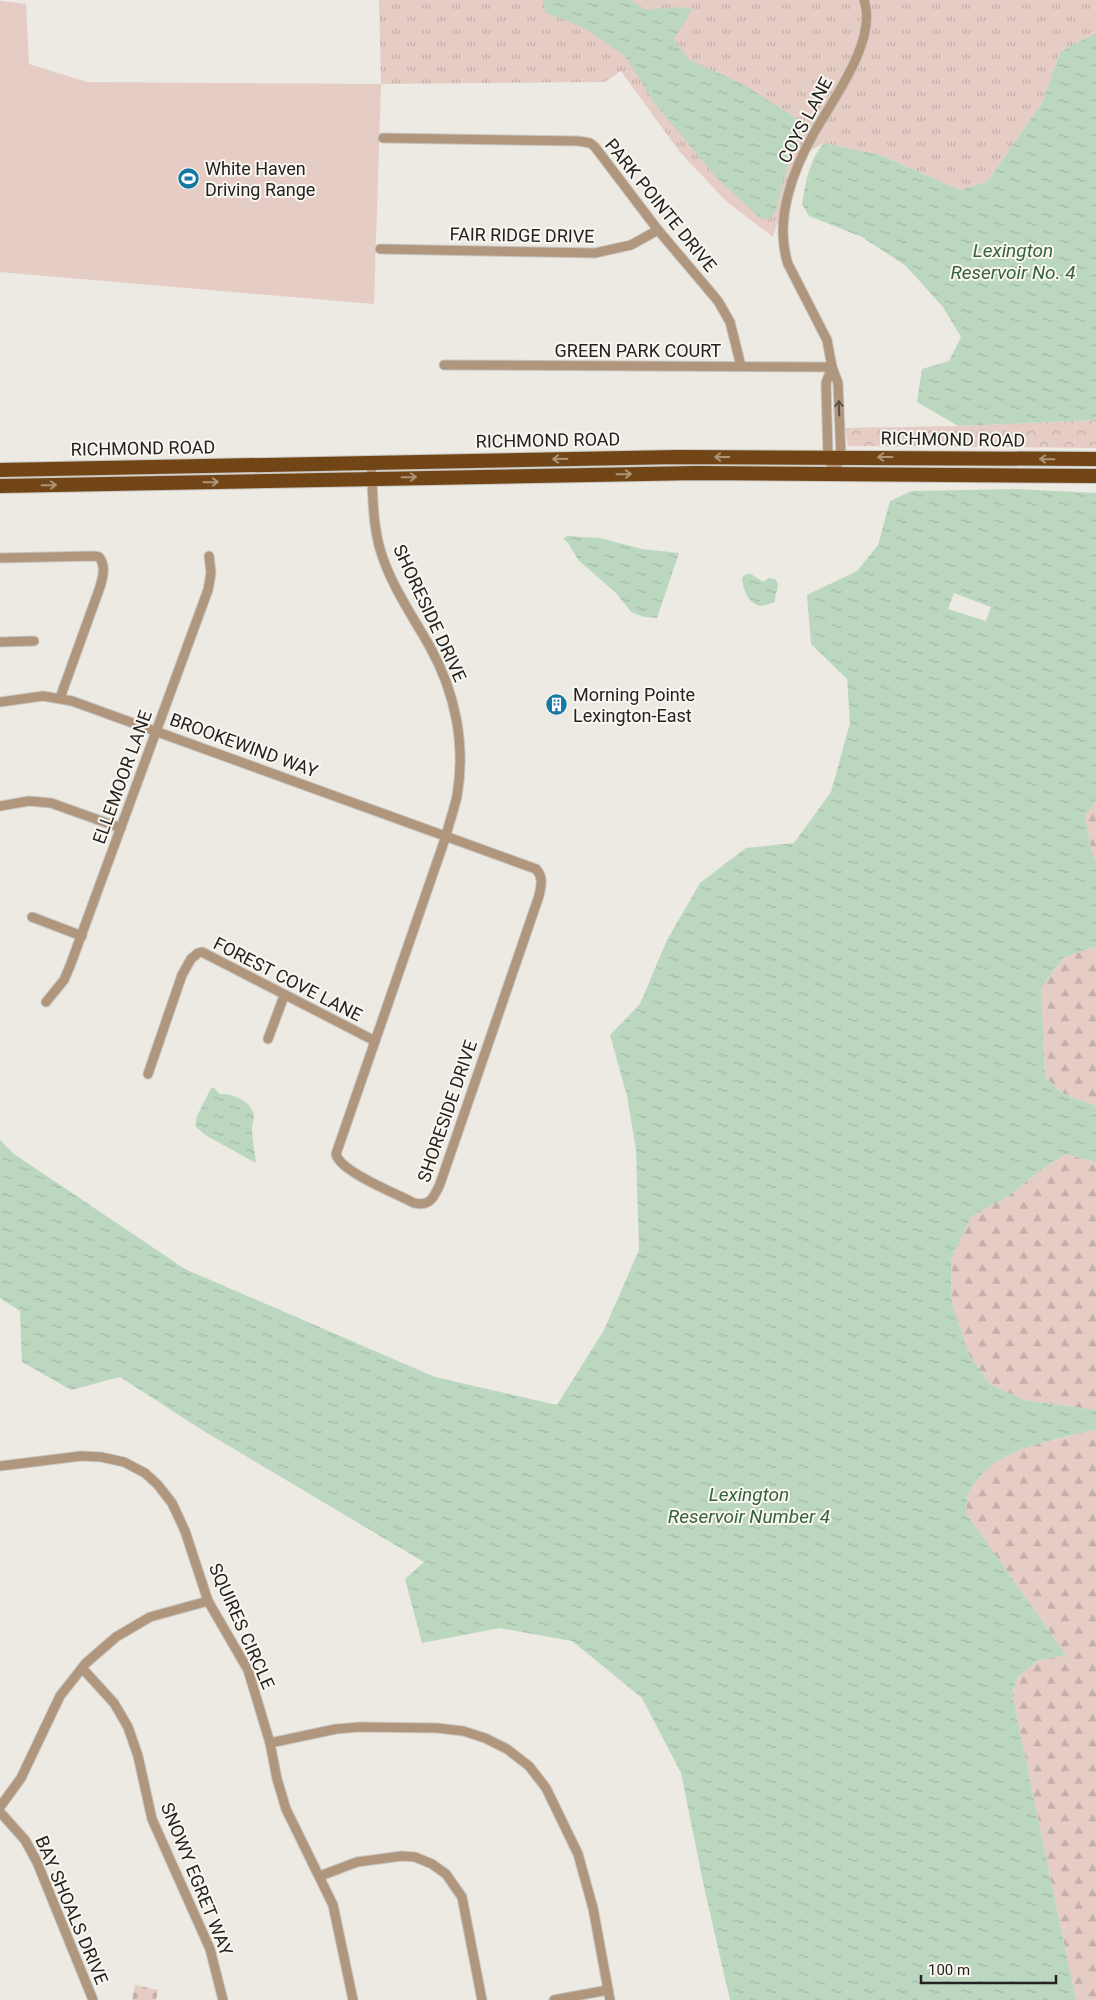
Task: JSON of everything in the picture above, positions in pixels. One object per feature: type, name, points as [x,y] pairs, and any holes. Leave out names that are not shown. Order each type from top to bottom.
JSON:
[{"type":"highway","name":"RICHMOND ROAD","points":[[0,470],[678,457],[1096,459]]},
{"type":"highway","name":"RICHMOND ROAD","points":[[0,486],[697,473],[1096,476]]},
{"type":"street","name":"COYS LANE","points":[[834,473],[838,383],[824,333],[788,264],[783,243],[783,223],[792,181],[802,156],[848,75],[864,38],[867,17],[864,0]]},
{"type":"street","name":"PARK POINTE DRIVE","points":[[382,138],[578,141],[590,143],[658,230],[718,301],[726,314],[734,336],[741,366]]},
{"type":"street","name":"FAIR RIDGE DRIVE","points":[[380,249],[595,253],[631,245],[658,230]]},
{"type":"street","name":"GREEN PARK COURT","points":[[444,365],[832,367]]},
{"type":"street","name":"SHORESIDE DRIVE","points":[[371,462],[376,533],[383,558],[393,582],[438,663],[448,686],[457,717],[460,770],[456,797],[446,836],[336,1150],[337,1158],[350,1170],[414,1203],[424,1204],[434,1197],[440,1184],[539,896],[542,881],[541,876],[536,870],[446,836]]},
{"type":"street","points":[[0,558],[94,556],[99,557],[103,562],[100,587],[60,698]]},
{"type":"street","name":"ELLEMOOR LANE","points":[[46,1002],[64,980],[82,936],[208,590],[211,574],[208,556]]},
{"type":"street","points":[[0,642],[34,641]]},
{"type":"street","name":"BROOKEWIND WAY","points":[[0,702],[33,696],[60,698],[90,706],[446,836]]},
{"type":"street","points":[[0,806],[29,801],[51,803],[121,828]]},
{"type":"street","points":[[32,917],[82,936]]},
{"type":"street","name":"FOREST COVE LANE","points":[[148,1074],[182,975],[191,959],[202,952],[284,996],[375,1041]]},
{"type":"street","points":[[268,1039],[284,996]]},
{"type":"street","name":"SQUIRES CIRCLE","points":[[0,1466],[81,1456],[101,1457],[124,1462],[145,1473],[158,1485],[172,1503],[184,1531],[208,1601],[248,1670],[270,1744],[277,1779],[286,1809],[333,1905],[353,2000]]},
{"type":"street","points":[[0,1807],[21,1778],[60,1696],[82,1668],[116,1637],[150,1617],[208,1601]]},
{"type":"street","name":"SNOWY EGRET WAY","points":[[82,1668],[114,1703],[128,1727],[138,1756],[152,1819],[210,1949],[224,2000]]},
{"type":"street","points":[[270,1744],[336,1729],[360,1727],[437,1728],[463,1731],[485,1738],[507,1749],[529,1766],[546,1788],[578,1854],[593,1908],[610,2000]]},
{"type":"street","name":"BAY SHOALS DRIVE","points":[[0,1812],[25,1840],[37,1862],[93,2000]]},
{"type":"street","points":[[320,1876],[357,1862],[402,1856],[415,1857],[432,1864],[446,1874],[462,1898],[482,2000]]},
{"type":"street","points":[[554,2000],[608,1990]]},
{"type":"green space","points":[[379,0],[1096,0],[1096,33],[1060,52],[1042,103],[987,182],[960,190],[880,155],[824,143],[798,157],[773,237],[726,201],[679,151],[621,71],[605,82],[381,84]]},
{"type":"green space","name":"White Haven Driving Range","points":[[0,1],[26,4],[29,64],[87,82],[381,84],[374,304],[0,272]]},
{"type":"green space","points":[[1096,420],[1096,448],[848,446],[845,428],[958,426]]},
{"type":"green space","points":[[1096,800],[1096,861],[1092,853],[1085,815]]},
{"type":"green space","points":[[1096,946],[1096,1106],[1062,1093],[1045,1077],[1041,988],[1063,958]]},
{"type":"green space","points":[[1066,1154],[1096,1162],[1096,1410],[1025,1400],[991,1385],[969,1355],[952,1303],[951,1260],[971,1217],[1010,1195],[1039,1171]]},
{"type":"green space","points":[[1096,1429],[1096,2000],[1076,2000],[1012,1694],[1017,1678],[1037,1661],[1066,1655],[966,1513],[967,1498],[970,1490],[981,1475],[994,1464],[1026,1448]]},
{"type":"green space","points":[[135,1985],[158,1990],[156,2000],[132,2000]]},
{"type":"water","points":[[543,0],[631,0],[646,10],[674,7],[692,8],[674,39],[688,59],[744,85],[799,120],[803,129],[790,158],[775,212],[769,219],[760,218],[717,178],[655,104],[625,56],[584,28],[545,12]]},
{"type":"water","name":"Lexington Reservoir No. 4","points":[[1096,33],[1096,420],[958,426],[917,402],[922,369],[949,361],[961,337],[943,307],[906,266],[862,237],[809,216],[802,204],[812,164],[824,143],[880,155],[960,190],[987,182],[1042,103],[1060,52]]},
{"type":"water","name":"Lexington Reservoir Number 4","points":[[1017,489],[1096,493],[1096,800],[1085,816],[1092,853],[1096,861],[1096,946],[1063,958],[1041,988],[1045,1077],[1062,1093],[1096,1106],[1096,1162],[1066,1154],[1039,1171],[1010,1195],[971,1217],[951,1260],[952,1303],[969,1355],[991,1385],[1025,1400],[1096,1410],[1096,1429],[1043,1442],[1009,1455],[994,1464],[981,1475],[970,1490],[967,1498],[966,1513],[1066,1655],[1037,1661],[1017,1678],[1012,1694],[1076,2000],[730,2000],[704,1887],[681,1773],[642,1698],[572,1641],[500,1628],[422,1643],[405,1579],[424,1562],[202,1430],[120,1377],[71,1390],[22,1362],[20,1311],[0,1298],[0,1140],[14,1154],[185,1269],[435,1377],[557,1405],[604,1330],[639,1250],[636,1150],[627,1096],[610,1035],[640,1004],[667,940],[700,883],[746,848],[794,843],[831,792],[850,723],[847,679],[811,644],[807,595],[857,571],[878,545],[890,501],[912,491]]},
{"type":"water","points":[[567,536],[600,538],[642,549],[679,553],[657,618],[644,617],[631,612],[615,592],[579,561],[568,543],[563,539]]},
{"type":"water","points":[[746,574],[751,574],[763,582],[769,578],[775,579],[778,587],[775,602],[762,606],[753,603],[745,591],[742,578]]},
{"type":"water","points":[[211,1088],[214,1088],[220,1094],[239,1098],[251,1108],[254,1116],[252,1132],[256,1163],[205,1135],[195,1126],[197,1116]]},
{"type":"pier","points":[[954,593],[991,607],[986,621],[948,609]]},
{"type":"place","name":"White Haven Driving Range","points":[[189,178]]},
{"type":"place","name":"Morning Pointe Lexington-East","points":[[557,704]]}]
